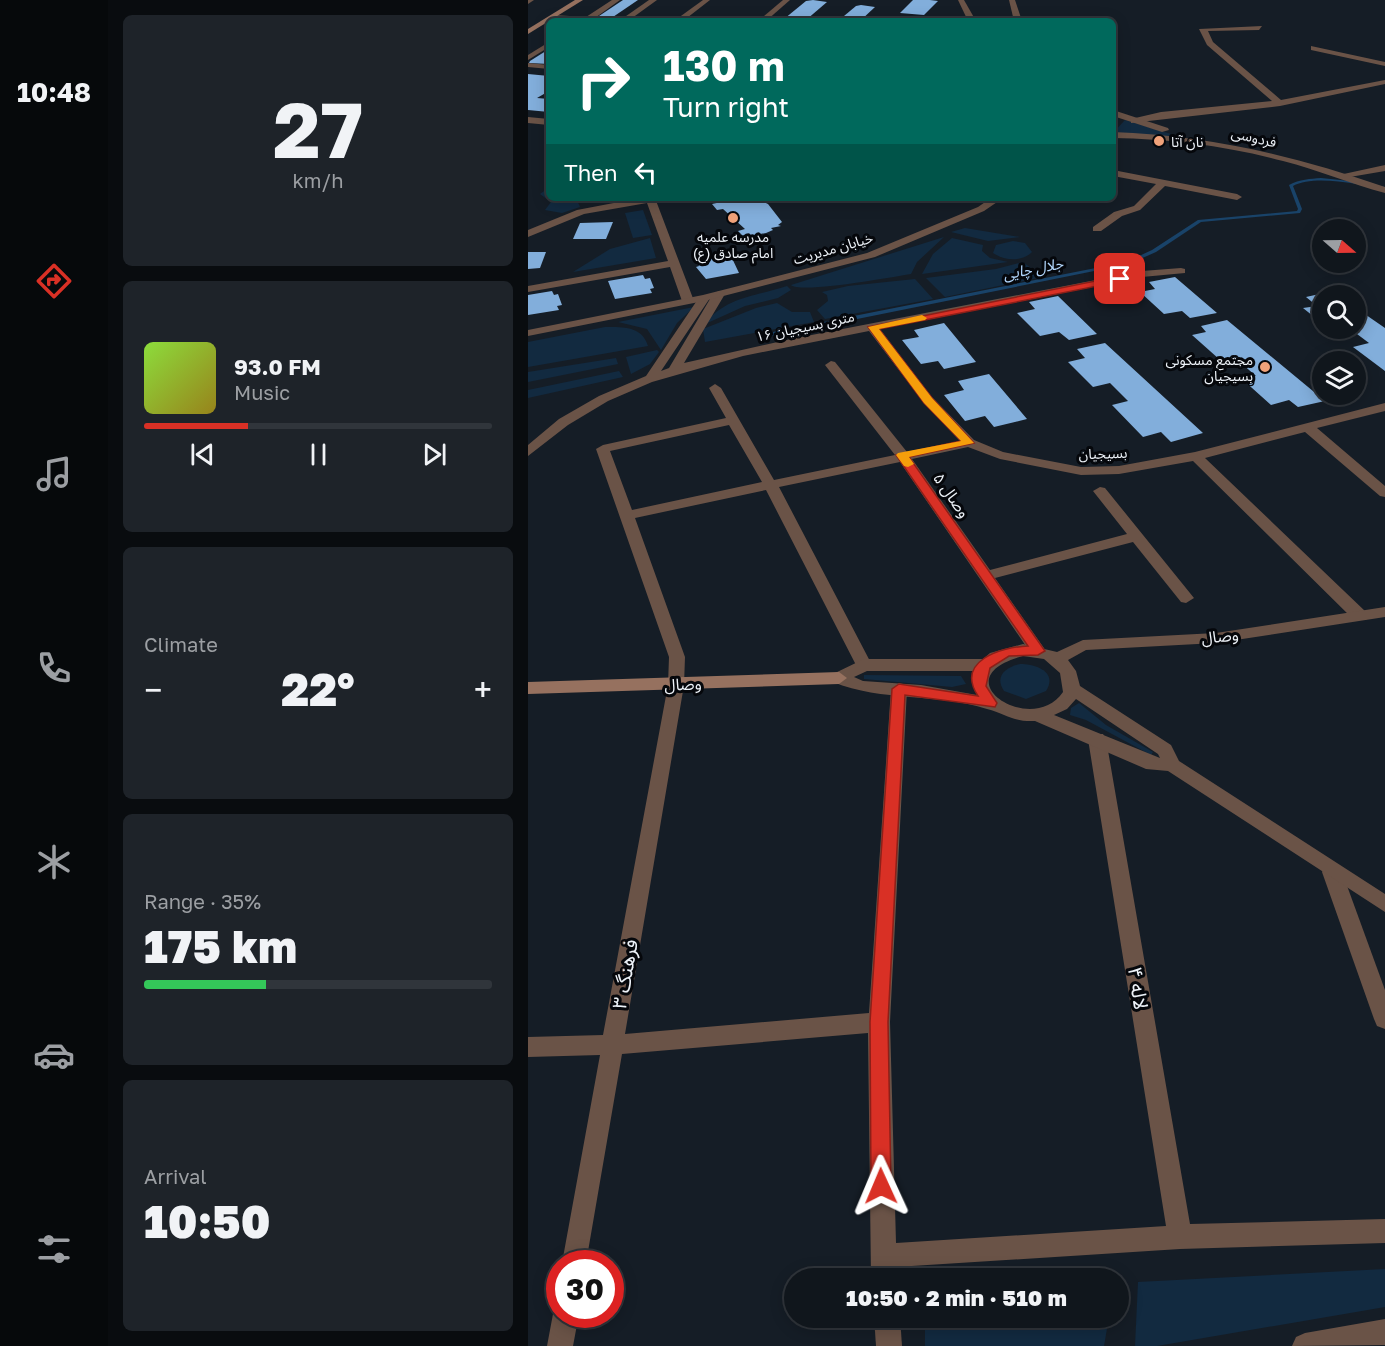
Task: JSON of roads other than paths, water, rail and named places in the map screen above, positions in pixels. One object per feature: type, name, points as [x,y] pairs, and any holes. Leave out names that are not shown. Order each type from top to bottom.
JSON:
[{"type":"main road","points":[[528,22],[564,0]]},
{"type":"main road","points":[[553,17],[580,0]]},
{"type":"main road","points":[[528,32],[546,21]]},
{"type":"main road","name":"وصال","points":[[528,688],[838,678]]},
{"type":"street","points":[[589,18],[617,0]]},
{"type":"street","points":[[628,18],[654,0]]},
{"type":"street","points":[[682,18],[707,0]]},
{"type":"street","points":[[766,18],[787,0]]},
{"type":"street","points":[[961,0],[970,18]]},
{"type":"street","points":[[1012,0],[1017,18]]},
{"type":"street","points":[[553,17],[564,18]]},
{"type":"street","points":[[1259,28],[1203,29],[1210,43],[1280,103]]},
{"type":"street","points":[[528,58],[546,46]]},
{"type":"street","points":[[1314,48],[1385,64]]},
{"type":"street","points":[[528,65],[546,67]]},
{"type":"street","points":[[1134,121],[1161,115],[1280,103],[1385,82]]},
{"type":"street","points":[[1116,116],[1203,141]]},
{"type":"street","points":[[528,120],[546,122]]},
{"type":"street","name":"فردوسی","points":[[1116,135],[1203,141],[1254,149],[1327,169],[1385,190]]},
{"type":"street","points":[[1344,175],[1385,168]]},
{"type":"street","points":[[1116,174],[1237,197]]},
{"type":"street","points":[[1097,229],[1118,214],[1137,208],[1163,182]]},
{"type":"street","points":[[528,234],[581,212],[639,201]]},
{"type":"street","points":[[651,201],[688,301]]},
{"type":"street","name":"خیابان مدیریت","points":[[528,333],[704,298],[871,255],[993,201]]},
{"type":"street","points":[[528,289],[672,262]]},
{"type":"street","name":"۱۶ متری بسیجیان","points":[[528,452],[542,438],[578,413],[651,377],[675,369],[872,327],[1142,274],[1181,271]]},
{"type":"street","points":[[675,369],[719,294]]},
{"type":"street","points":[[651,377],[704,298]]},
{"type":"street","name":"بسیجیان","points":[[872,327],[928,400],[969,443],[1000,454],[1081,471],[1119,470],[1196,456],[1385,407]]},
{"type":"street","name":"وصال ۵","points":[[831,365],[902,455],[1038,651]]},
{"type":"street","points":[[715,388],[771,486],[864,665]]},
{"type":"street","name":"فرهنگ ۳","points":[[576,1250],[676,685],[677,657],[603,448],[733,420]]},
{"type":"street","points":[[1309,428],[1385,493]]},
{"type":"street","points":[[627,515],[771,486],[902,455],[969,443]]},
{"type":"street","points":[[1196,456],[1360,616]]},
{"type":"street","points":[[1100,491],[1134,537],[1186,598]]},
{"type":"street","points":[[986,576],[1134,537]]},
{"type":"street","name":"وصال","points":[[1056,659],[1083,645],[1216,638],[1385,612]]},
{"type":"street","points":[[990,703],[979,686],[979,675],[985,665],[994,657],[1008,651],[1038,651],[1056,659],[1070,673],[1072,689],[1063,704],[1037,715]]},
{"type":"street","points":[[838,678],[864,665],[985,665]]},
{"type":"street","points":[[838,678],[861,687],[899,689],[990,703],[1006,712],[1037,715],[1152,764],[1172,765],[1332,872],[1385,904]]},
{"type":"street","points":[[899,689],[879,1022],[883,1267],[1180,1237],[1385,1231]]},
{"type":"street","points":[[1072,689],[1165,750],[1172,765]]},
{"type":"street","name":"لاله ۴","points":[[1097,739],[1180,1237]]},
{"type":"street","points":[[1332,872],[1385,1019]]},
{"type":"street","points":[[528,1047],[611,1045],[879,1022]]},
{"type":"street","points":[[560,1346],[563,1328]]},
{"type":"street","points":[[888,1328],[889,1346]]},
{"type":"street","points":[[1305,1346],[1385,1332]]},
{"type":"waterway","name":"جلال چایی","points":[[773,334],[1127,263],[1154,251],[1200,221],[1298,212],[1300,209],[1291,186],[1298,182],[1321,180],[1385,188]]},
{"type":"place","name":"نان آتا","points":[[1159,141]]},
{"type":"place","name":"مدرسه علمیه امام صادق (ع)","points":[[733,218]]},
{"type":"place","name":"مجتمع مسکونی بسیجیان","points":[[1265,367]]}]
